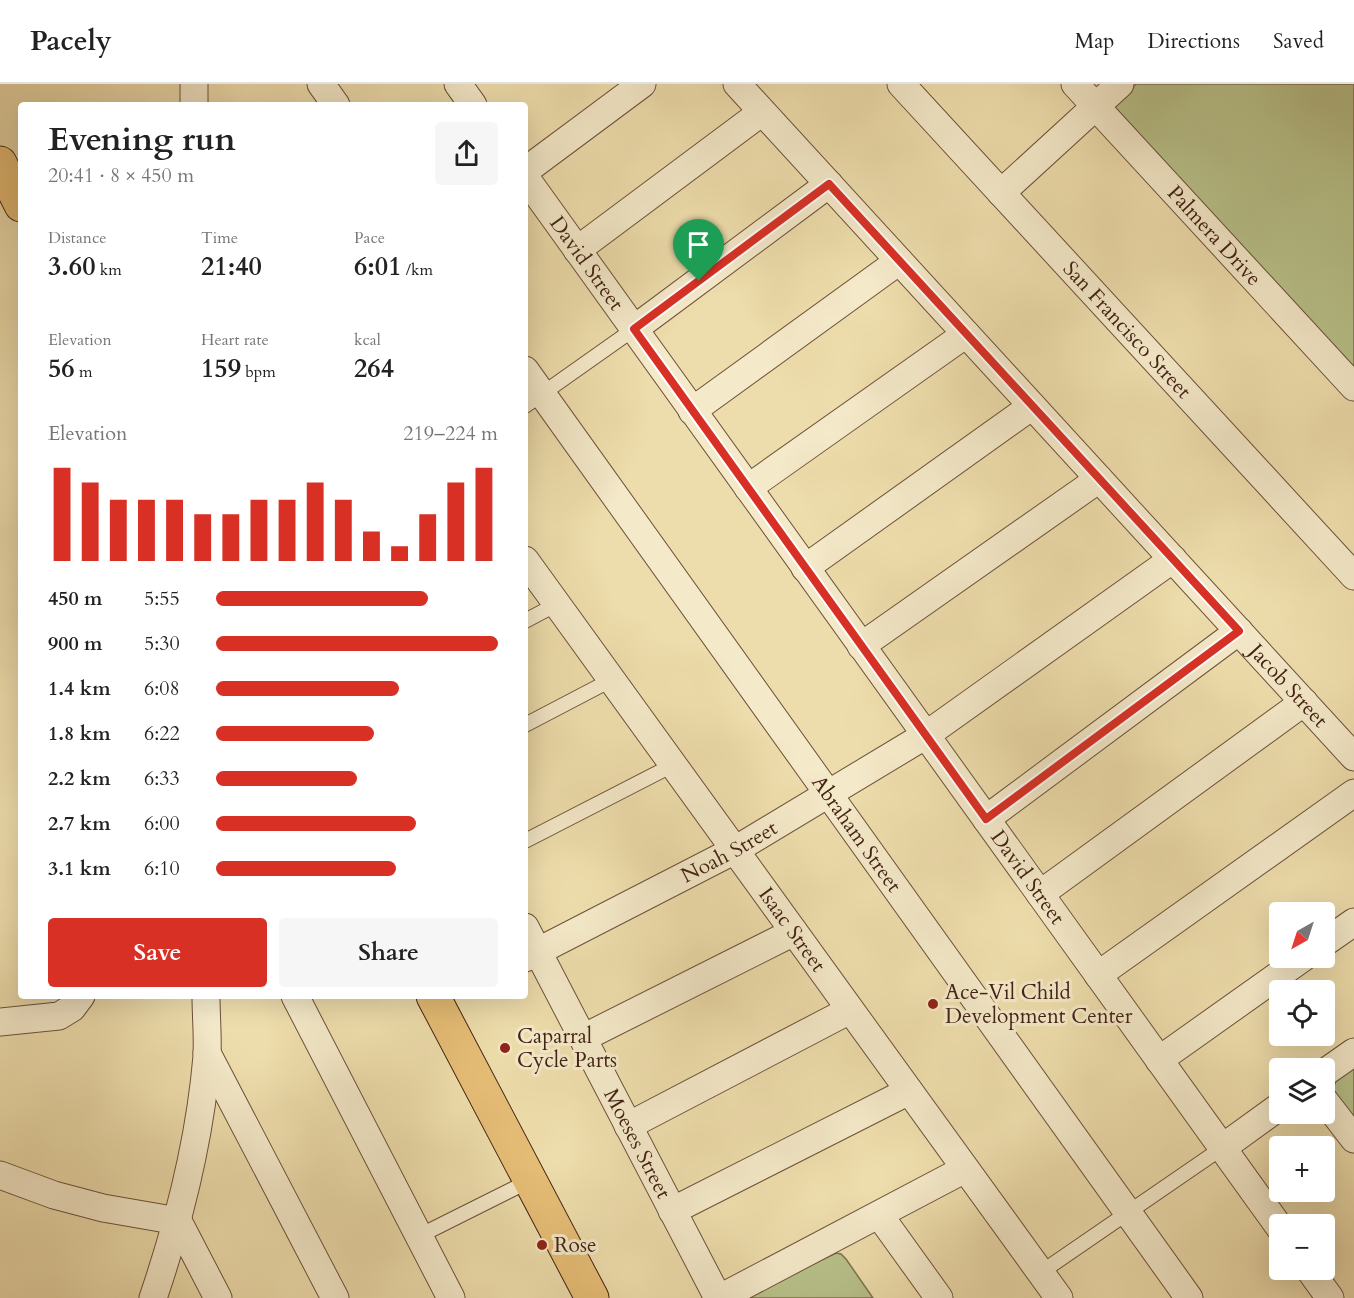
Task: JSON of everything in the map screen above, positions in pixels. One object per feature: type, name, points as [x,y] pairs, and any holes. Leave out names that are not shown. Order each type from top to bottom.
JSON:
[{"type":"main road","points":[[0,163],[18,199]]},
{"type":"main road","points":[[441,999],[529,1181],[592,1298]]},
{"type":"street","points":[[321,84],[334,102]]},
{"type":"street","points":[[528,169],[642,84]]},
{"type":"street","name":"Jacob Street","points":[[737,84],[1354,757]]},
{"type":"street","name":"San Francisco Street","points":[[901,84],[1354,576]]},
{"type":"street","name":"Palmera Drive","points":[[1075,84],[1354,387]]},
{"type":"street","points":[[1001,193],[1120,84]]},
{"type":"street","points":[[577,250],[762,112]]},
{"type":"street","name":"David Street","points":[[528,181],[1270,1214]]},
{"type":"street","points":[[634,329],[829,184]]},
{"type":"street","points":[[692,411],[899,261]]},
{"type":"street","points":[[748,488],[966,334]]},
{"type":"street","name":"Abraham Street","points":[[528,380],[534,400],[828,794],[1189,1298]]},
{"type":"street","points":[[805,568],[1032,406]]},
{"type":"street","points":[[861,646],[1099,479]]},
{"type":"street","name":"Noah Street","points":[[531,955],[735,850],[926,735],[1173,559]]},
{"type":"street","name":"Isaac Street","points":[[528,564],[1059,1298]]},
{"type":"street","points":[[986,819],[1239,631]]},
{"type":"street","points":[[1040,894],[1304,702]]},
{"type":"street","points":[[1098,975],[1354,793]]},
{"type":"street","points":[[1335,935],[1354,922]]},
{"type":"street","points":[[583,1038],[794,932]]},
{"type":"street","name":"Moeses Street","points":[[531,955],[583,1038],[719,1298]]},
{"type":"street","points":[[1159,1060],[1289,968]]},
{"type":"street","points":[[0,1022],[59,1016],[72,1008],[79,999]]},
{"type":"street","points":[[153,1298],[178,1221],[196,1138],[207,1053],[206,999]]},
{"type":"street","points":[[297,999],[451,1298]]},
{"type":"street","points":[[628,1126],[850,1010]]},
{"type":"street","points":[[1335,1065],[1354,1052]]},
{"type":"street","points":[[207,1053],[335,1298]]},
{"type":"street","points":[[672,1211],[909,1091]]},
{"type":"street","points":[[1222,1148],[1269,1114]]},
{"type":"street","points":[[1335,1114],[1354,1139]]},
{"type":"street","points":[[719,1298],[880,1216],[965,1169]]},
{"type":"street","points":[[0,1175],[103,1208],[178,1221]]},
{"type":"street","points":[[880,1216],[939,1298]]},
{"type":"street","points":[[178,1221],[218,1298]]},
{"type":"street","points":[[1317,1280],[1330,1298]]},
{"type":"lane","points":[[534,400],[634,329]]},
{"type":"lane","points":[[528,619],[557,604]]},
{"type":"lane","points":[[528,722],[611,680]]},
{"type":"lane","points":[[528,839],[673,765]]},
{"type":"lane","points":[[1041,1273],[1222,1148]]},
{"type":"lane","points":[[419,1236],[529,1181]]},
{"type":"green space","points":[[1136,84],[1354,84],[1354,368],[1113,106]]},
{"type":"green space","points":[[1354,1066],[1354,1120],[1335,1092],[1337,1078]]},
{"type":"green space","points":[[836,1253],[846,1259],[873,1298],[747,1298],[751,1294]]},
{"type":"place","name":"Ace-Vil Child Development Center","points":[[933,1004]]},
{"type":"place","name":"Caparral Cycle Parts","points":[[505,1048]]},
{"type":"place","name":"Rose","points":[[542,1245]]},
{"type":"route","points":[[829,184],[1239,631],[986,819],[634,329],[699,281],[829,184]]}]
